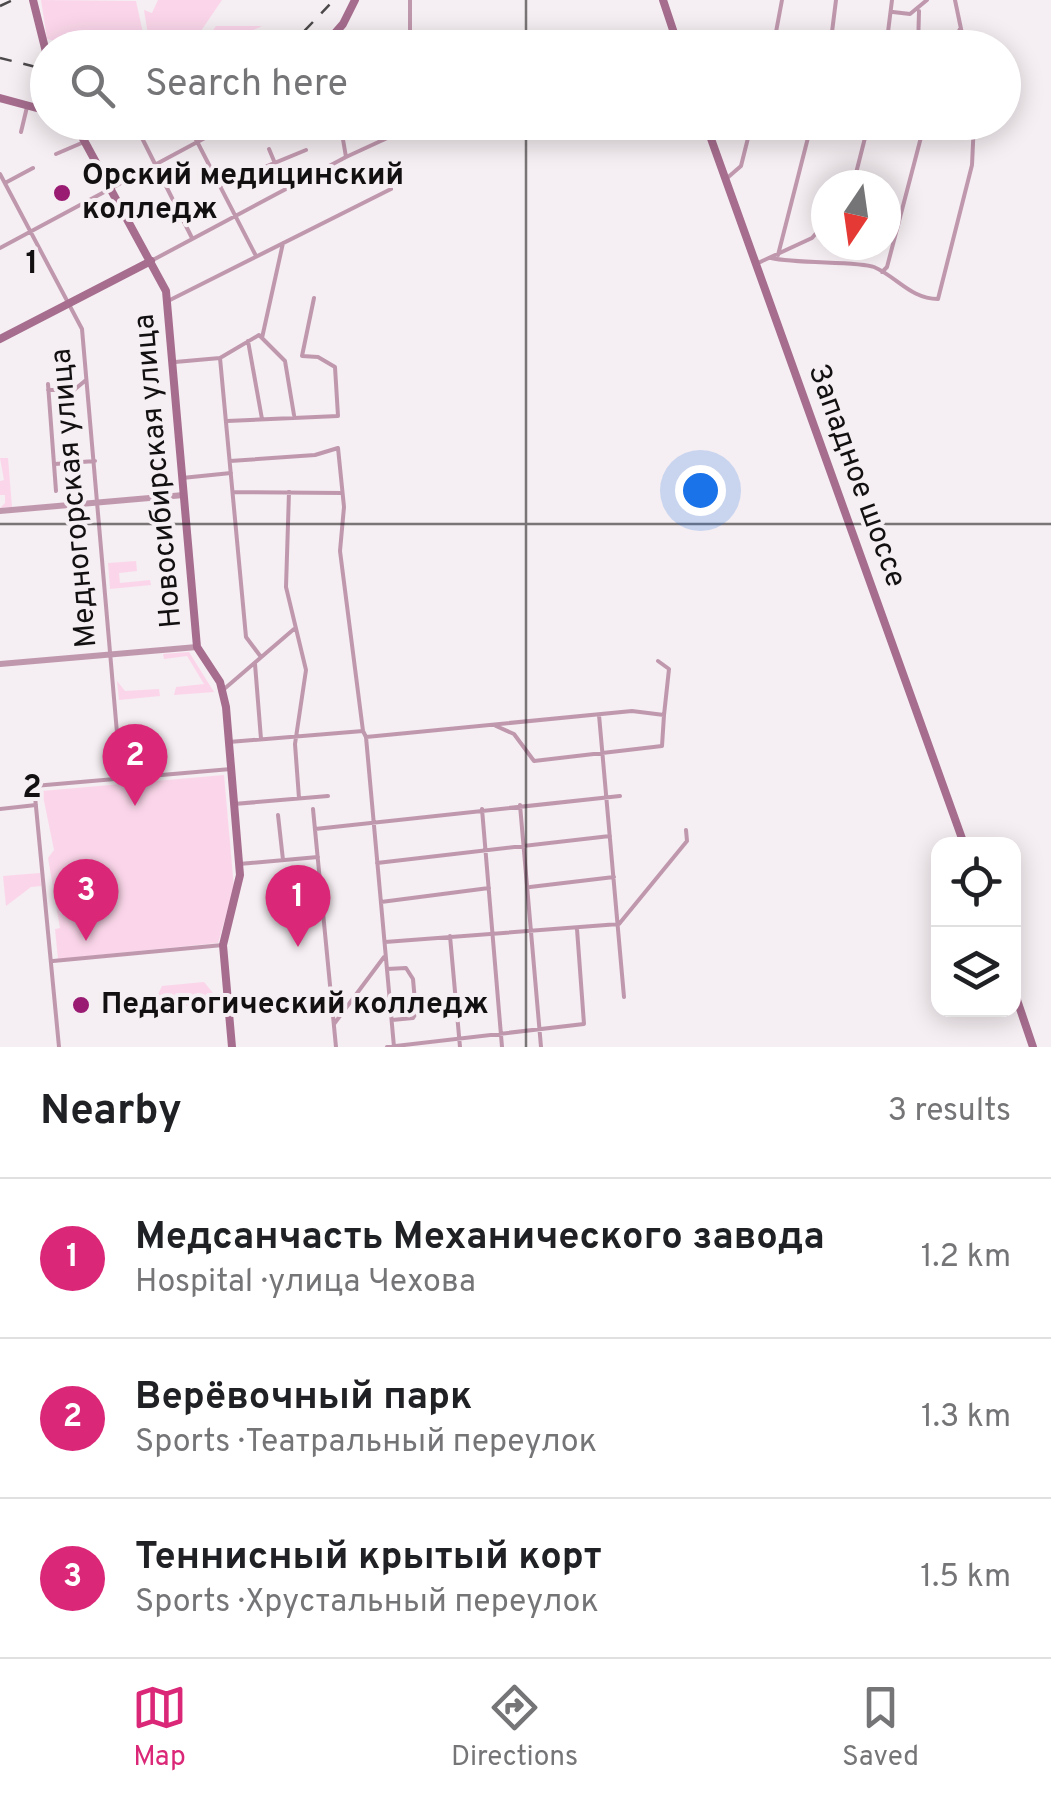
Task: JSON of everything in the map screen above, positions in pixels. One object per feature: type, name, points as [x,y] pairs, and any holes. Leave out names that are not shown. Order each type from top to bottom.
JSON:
[{"type":"main road","points":[[32,0],[40,30]]},
{"type":"main road","points":[[338,30],[355,0]]},
{"type":"main road","points":[[662,0],[673,30]]},
{"type":"main road","points":[[0,98],[28,105]]},
{"type":"main road","name":"Западное шоссе","points":[[712,140],[961,837]]},
{"type":"main road","name":"Новосибирская улица","points":[[86,141],[151,261],[168,301],[197,647],[223,690],[240,864],[239,888],[223,945],[232,1047]]},
{"type":"main road","points":[[0,339],[151,261]]},
{"type":"main road","points":[[1021,1011],[1033,1047]]},
{"type":"street","points":[[410,0],[410,30]]},
{"type":"street","points":[[776,30],[782,0]]},
{"type":"street","points":[[832,30],[836,0]]},
{"type":"street","points":[[889,30],[892,0]]},
{"type":"street","points":[[918,30],[919,11],[927,0]]},
{"type":"street","points":[[955,0],[962,30]]},
{"type":"street","points":[[892,12],[919,11]]},
{"type":"street","points":[[959,30],[961,26]]},
{"type":"street","points":[[22,132],[28,105]]},
{"type":"street","points":[[143,140],[192,238]]},
{"type":"street","points":[[0,248],[200,140]]},
{"type":"street","points":[[343,140],[346,157]]},
{"type":"street","points":[[151,261],[383,140]]},
{"type":"street","points":[[726,180],[742,166],[748,140]]},
{"type":"street","points":[[774,256],[807,140]]},
{"type":"street","points":[[856,170],[863,140]]},
{"type":"street","points":[[882,272],[888,267],[920,140]]},
{"type":"street","points":[[774,256],[794,264],[871,265],[912,292],[938,300],[972,165],[973,140]]},
{"type":"street","points":[[56,154],[86,141]]},
{"type":"street","points":[[196,142],[256,256]]},
{"type":"street","points":[[269,148],[274,160]]},
{"type":"street","points":[[219,186],[306,150]]},
{"type":"street","points":[[5,183],[33,168]]},
{"type":"street","name":"Медногорская улица","points":[[0,174],[82,328],[121,779]]},
{"type":"street","points":[[168,301],[391,189]]},
{"type":"street","points":[[756,264],[811,238]]},
{"type":"street","points":[[262,338],[284,243]]},
{"type":"street","points":[[227,420],[338,416],[335,367],[318,357],[302,356],[314,298]]},
{"type":"street","points":[[173,362],[220,358],[259,335],[285,361],[294,417]]},
{"type":"street","points":[[248,342],[262,419]]},
{"type":"street","points":[[220,358],[246,637],[261,656]]},
{"type":"street","points":[[56,491],[48,387],[74,390],[86,380]]},
{"type":"street","points":[[230,462],[315,455],[338,448],[342,494],[340,551],[365,734],[394,1047]]},
{"type":"street","points":[[55,464],[95,461]]},
{"type":"street","points":[[182,478],[231,474]]},
{"type":"street","points":[[232,492],[342,494]]},
{"type":"street","points":[[289,492],[285,572],[294,629],[306,670],[297,736],[299,798]]},
{"type":"street","points":[[0,512],[184,495]]},
{"type":"street","points":[[223,690],[294,629]]},
{"type":"street","points":[[0,664],[197,647]]},
{"type":"street","points":[[496,726],[514,734],[534,761],[662,746],[669,668],[658,661]]},
{"type":"street","points":[[254,662],[261,739]]},
{"type":"street","points":[[229,742],[496,726],[522,720],[600,715],[664,715]]},
{"type":"street","points":[[600,715],[624,997]]},
{"type":"street","points":[[60,1047],[34,786],[231,769]]},
{"type":"street","points":[[234,804],[328,796]]},
{"type":"street","points":[[315,829],[620,796]]},
{"type":"street","points":[[520,805],[530,887],[540,1047]]},
{"type":"street","points":[[0,808],[36,806]]},
{"type":"street","points":[[313,809],[336,1047]]},
{"type":"street","points":[[482,809],[502,1047]]},
{"type":"street","points":[[278,815],[283,860]]},
{"type":"street","points":[[385,942],[619,924],[687,840],[686,830]]},
{"type":"street","points":[[378,863],[610,836]]},
{"type":"street","points":[[240,864],[318,856]]},
{"type":"street","points":[[530,887],[614,878]]},
{"type":"street","points":[[381,902],[489,888]]},
{"type":"street","points":[[387,1047],[584,1024],[577,928]]},
{"type":"street","points":[[450,936],[460,1047]]},
{"type":"street","points":[[51,962],[223,945]]},
{"type":"street","points":[[334,1024],[379,957],[386,956]]},
{"type":"street","points":[[387,970],[406,968],[413,978],[416,1013],[413,1018],[392,1020]]},
{"type":"shaded area","points":[[41,0],[136,1],[142,30],[46,30]]},
{"type":"shaded area","points":[[158,0],[222,0],[202,30],[147,30],[144,10],[152,13]]},
{"type":"shaded area","points":[[216,26],[262,26],[253,30],[213,30]]},
{"type":"shaded area","points":[[0,458],[8,458],[12,507],[0,508],[5,495],[0,495],[0,481],[4,480]]},
{"type":"shaded area","points":[[136,561],[137,571],[119,573],[120,583],[150,580],[151,585],[110,589],[108,563]]},
{"type":"shaded area","points":[[189,652],[214,692],[174,695],[176,687],[204,684],[187,656],[164,659],[163,654]]},
{"type":"shaded area","points":[[117,681],[125,691],[159,689],[160,696],[119,700]]},
{"type":"shaded area","points":[[224,775],[234,888],[218,943],[58,959],[55,929],[60,928],[48,858],[54,850],[42,791]]},
{"type":"shaded area","points":[[40,873],[41,886],[31,887],[6,906],[3,876]]},
{"type":"shaded area","points":[[204,982],[213,993],[206,1004],[166,1008],[155,1001],[162,986]]},
{"type":"railway","points":[[0,6],[13,0]]},
{"type":"railway","points":[[305,30],[334,0]]},
{"type":"railway","points":[[0,58],[30,66]]},
{"type":"place","name":"Орский медицинский колледж","points":[[62,193]]},
{"type":"place","name":"Верёвочный парк","points":[[135,806]]},
{"type":"place","name":"Теннисный крытый корт","points":[[86,941]]},
{"type":"place","name":"Медсанчасть Механического завода","points":[[298,947]]},
{"type":"place","name":"Педагогический колледж","points":[[81,1005]]}]
